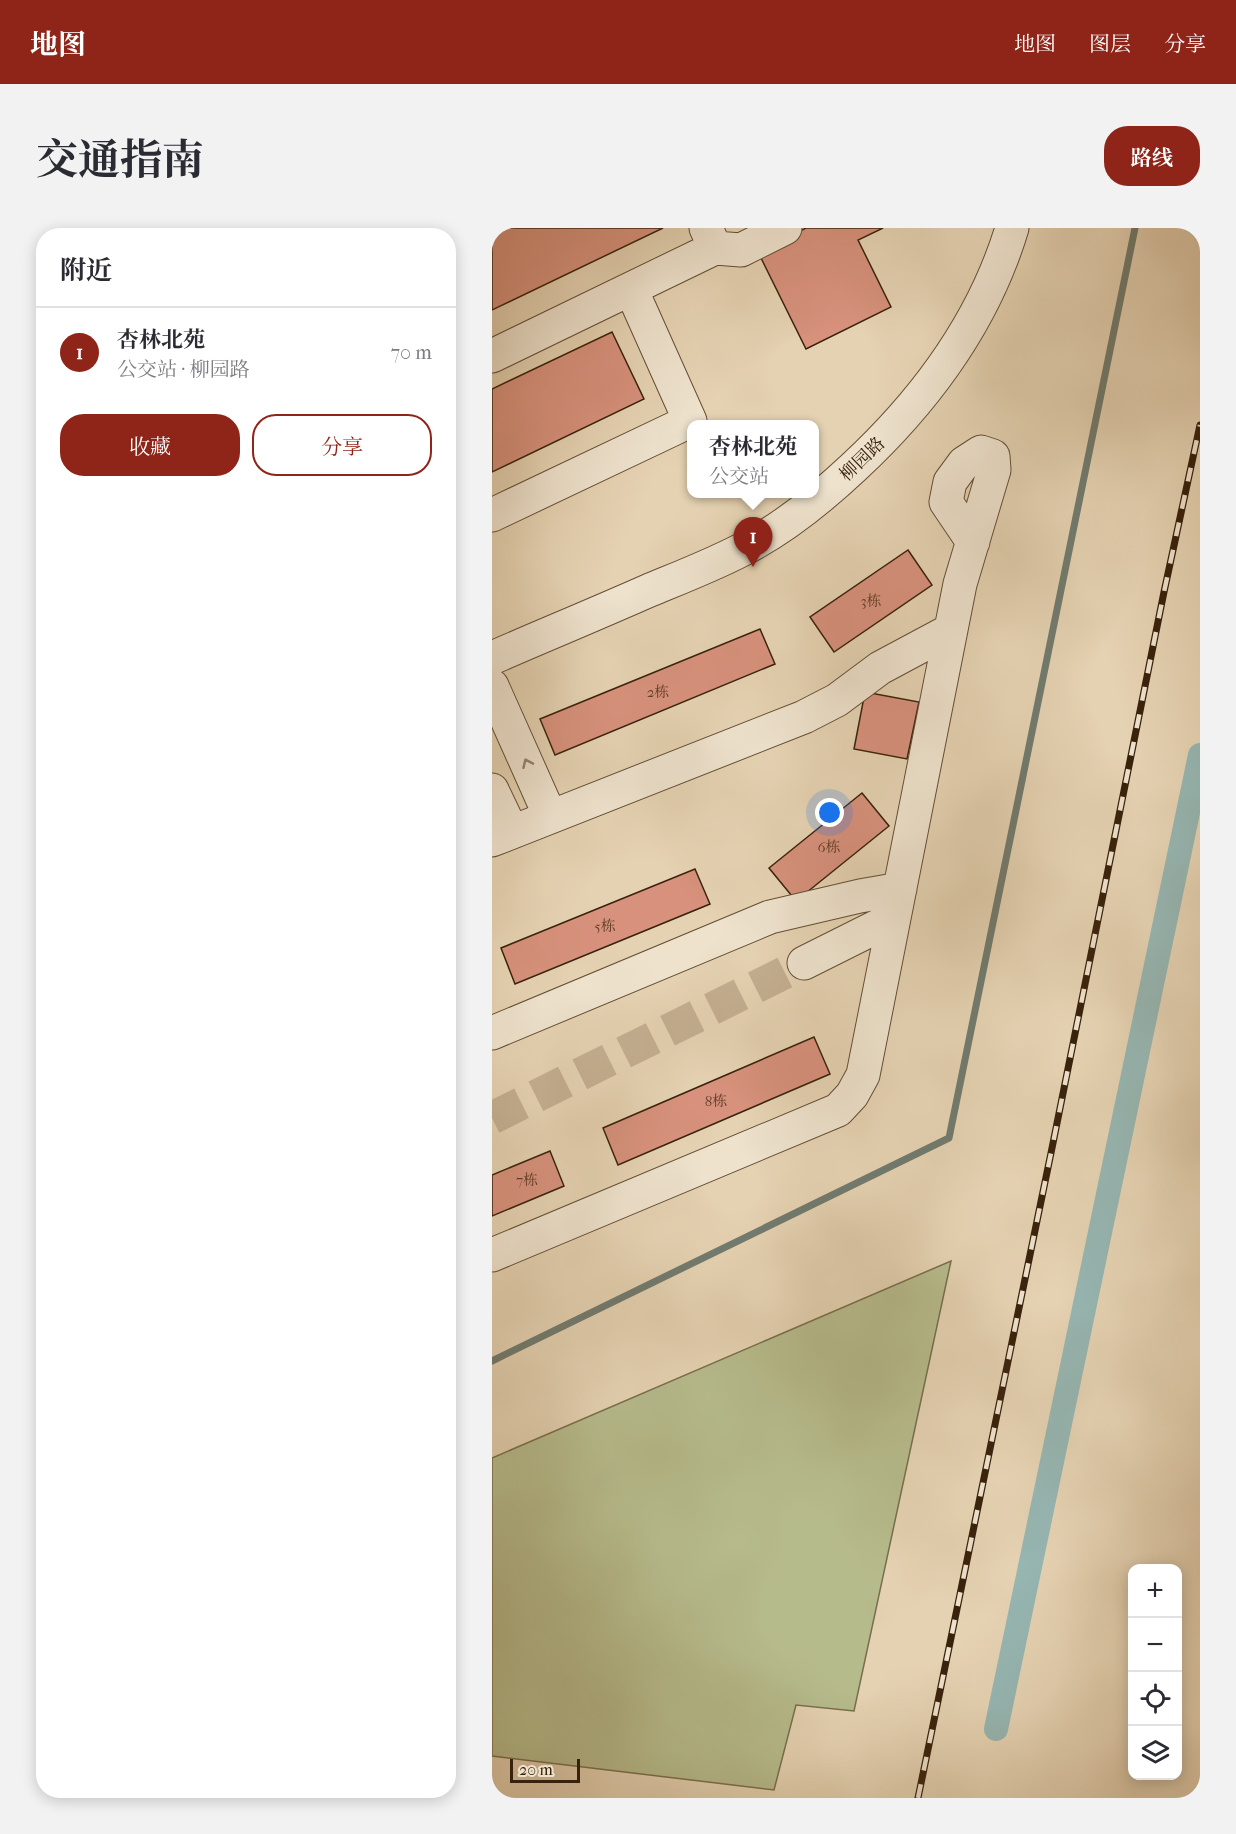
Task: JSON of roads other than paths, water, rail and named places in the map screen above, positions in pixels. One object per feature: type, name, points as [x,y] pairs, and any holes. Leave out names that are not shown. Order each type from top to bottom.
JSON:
[{"type":"street","points":[[492,356],[631,289],[711,238],[741,250],[785,228]]},
{"type":"street","name":"柳园路","points":[[819,472],[898,394],[935,345],[979,260],[988,228]]},
{"type":"street","name":"柳园路","points":[[492,658],[708,566],[750,545],[788,522],[825,494],[875,448],[915,405],[945,364],[989,288],[1012,228]]},
{"type":"street","points":[[631,289],[690,420]]},
{"type":"street","points":[[492,515],[687,422]]},
{"type":"street","points":[[492,636],[733,533],[788,498]]},
{"type":"street","points":[[492,1255],[838,1110],[852,1095],[863,1075],[960,585],[973,543]]},
{"type":"street","points":[[492,790],[502,836],[804,717],[837,700],[880,668],[951,630]]},
{"type":"street","points":[[492,686],[550,816]]},
{"type":"street","points":[[492,1034],[770,917],[860,896],[897,903]]},
{"type":"street","points":[[804,963],[897,903]]},
{"type":"waterway","points":[[492,1361],[949,1138],[1135,228]]},
{"type":"waterway","points":[[996,1729],[1200,755]]},
{"type":"tunnel","points":[[492,1118],[804,963]]},
{"type":"railway","points":[[918,1798],[1200,425]]},
{"type":"place","name":"杏林北苑","points":[[753,567]]}]
